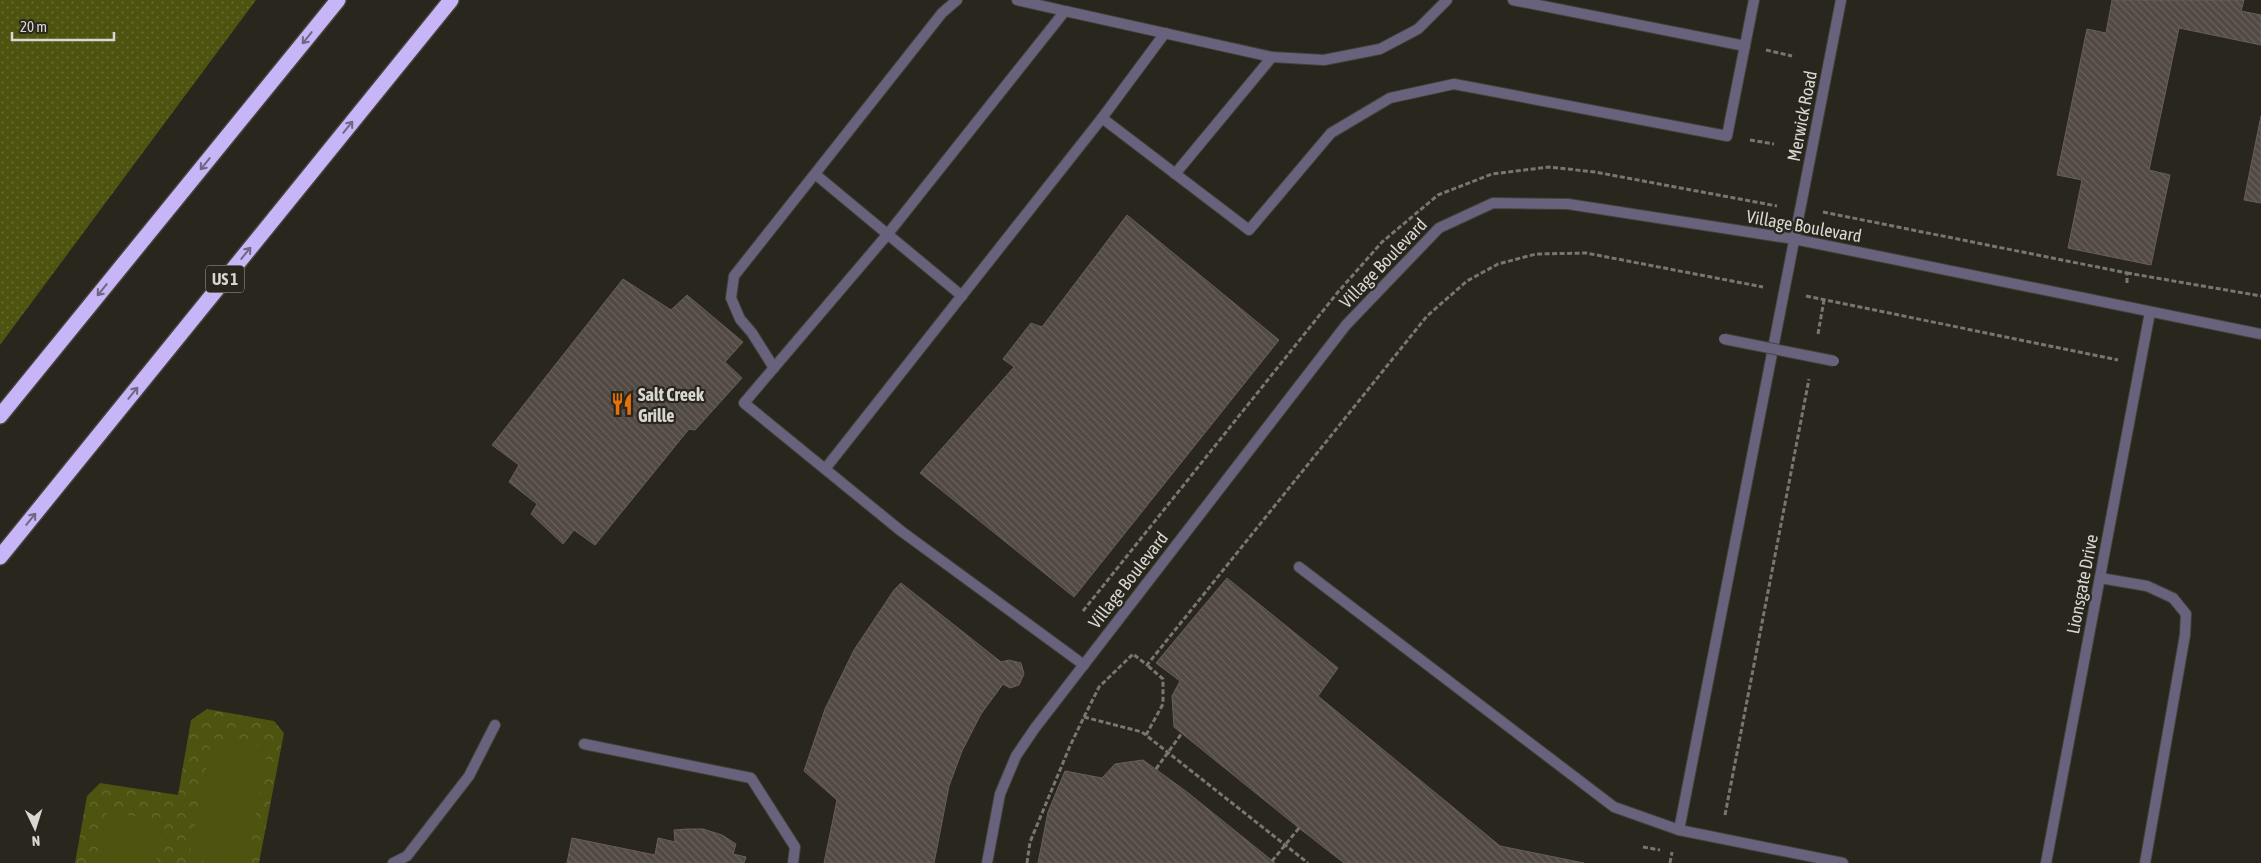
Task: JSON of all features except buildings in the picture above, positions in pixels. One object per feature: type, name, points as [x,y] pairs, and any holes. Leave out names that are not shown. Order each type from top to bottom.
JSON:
[{"type":"highway","points":[[0,416],[338,0]]},
{"type":"highway","name":"US 1","points":[[0,557],[451,0]]},
{"type":"street","points":[[774,368],[737,312],[731,298],[734,276],[942,13],[957,0]]},
{"type":"street","points":[[1017,0],[1272,57],[1324,60],[1380,49],[1418,29],[1447,0]]},
{"type":"street","points":[[1513,0],[1745,46]]},
{"type":"street","points":[[1102,118],[1249,230],[1331,133],[1390,98],[1454,84],[1727,136],[1754,0]]},
{"type":"street","name":"Merwick Road","points":[[1679,830],[1841,0]]},
{"type":"street","points":[[1065,11],[887,235],[744,403],[901,531],[1084,665]]},
{"type":"street","points":[[826,469],[1102,118],[1165,33]]},
{"type":"street","points":[[1176,174],[1272,57]]},
{"type":"street","points":[[815,174],[962,296]]},
{"type":"street","name":"Village Boulevard","points":[[987,863],[1000,794],[1016,756],[1035,728],[1346,325],[1439,228],[1493,202],[1568,204],[1794,239],[2261,334]]},
{"type":"street","name":"Lionsgate Drive","points":[[2046,863],[2150,312]]},
{"type":"street","points":[[1724,339],[1834,361]]},
{"type":"street","points":[[1299,567],[1614,807],[1679,830],[1843,863]]},
{"type":"street","points":[[2100,578],[2146,586],[2173,598],[2186,614],[2185,635],[2145,863]]},
{"type":"street","points":[[393,863],[407,856],[469,776],[496,725]]},
{"type":"street","points":[[584,744],[751,778],[795,847],[793,863]]},
{"type":"path","points":[[1083,611],[1338,292],[1382,242],[1438,195],[1492,174],[1549,167],[1595,172],[1761,204],[1800,208],[2127,273],[2261,296]]},
{"type":"path","points":[[1147,665],[1427,316],[1467,281],[1498,264],[1536,254],[1586,253],[2124,361]]},
{"type":"path","points":[[2127,273],[2127,307]]},
{"type":"path","points":[[1817,339],[1824,300]]},
{"type":"path","points":[[1720,838],[1809,378]]},
{"type":"path","points":[[1027,863],[1030,842],[1070,746],[1099,687],[1124,660],[1133,654],[1163,679],[1163,704],[1146,735]]},
{"type":"path","points":[[1084,717],[1142,732],[1308,863]]},
{"type":"path","points":[[1156,769],[1182,733]]},
{"type":"path","points":[[1272,860],[1299,828]]},
{"type":"path","points":[[1670,863],[1672,852]]},
{"type":"green space","points":[[0,0],[256,0],[0,345]]},
{"type":"green space","points":[[207,709],[274,721],[284,733],[259,863],[75,863],[87,796],[100,783],[178,795],[191,720]]},
{"type":"green space","points":[[212,738],[268,748],[247,863],[213,863],[189,858]]},
{"type":"green space","points":[[107,811],[163,822],[156,863],[97,863]]},
{"type":"place","name":"Salt Creek Grille","points":[[622,404]]}]
